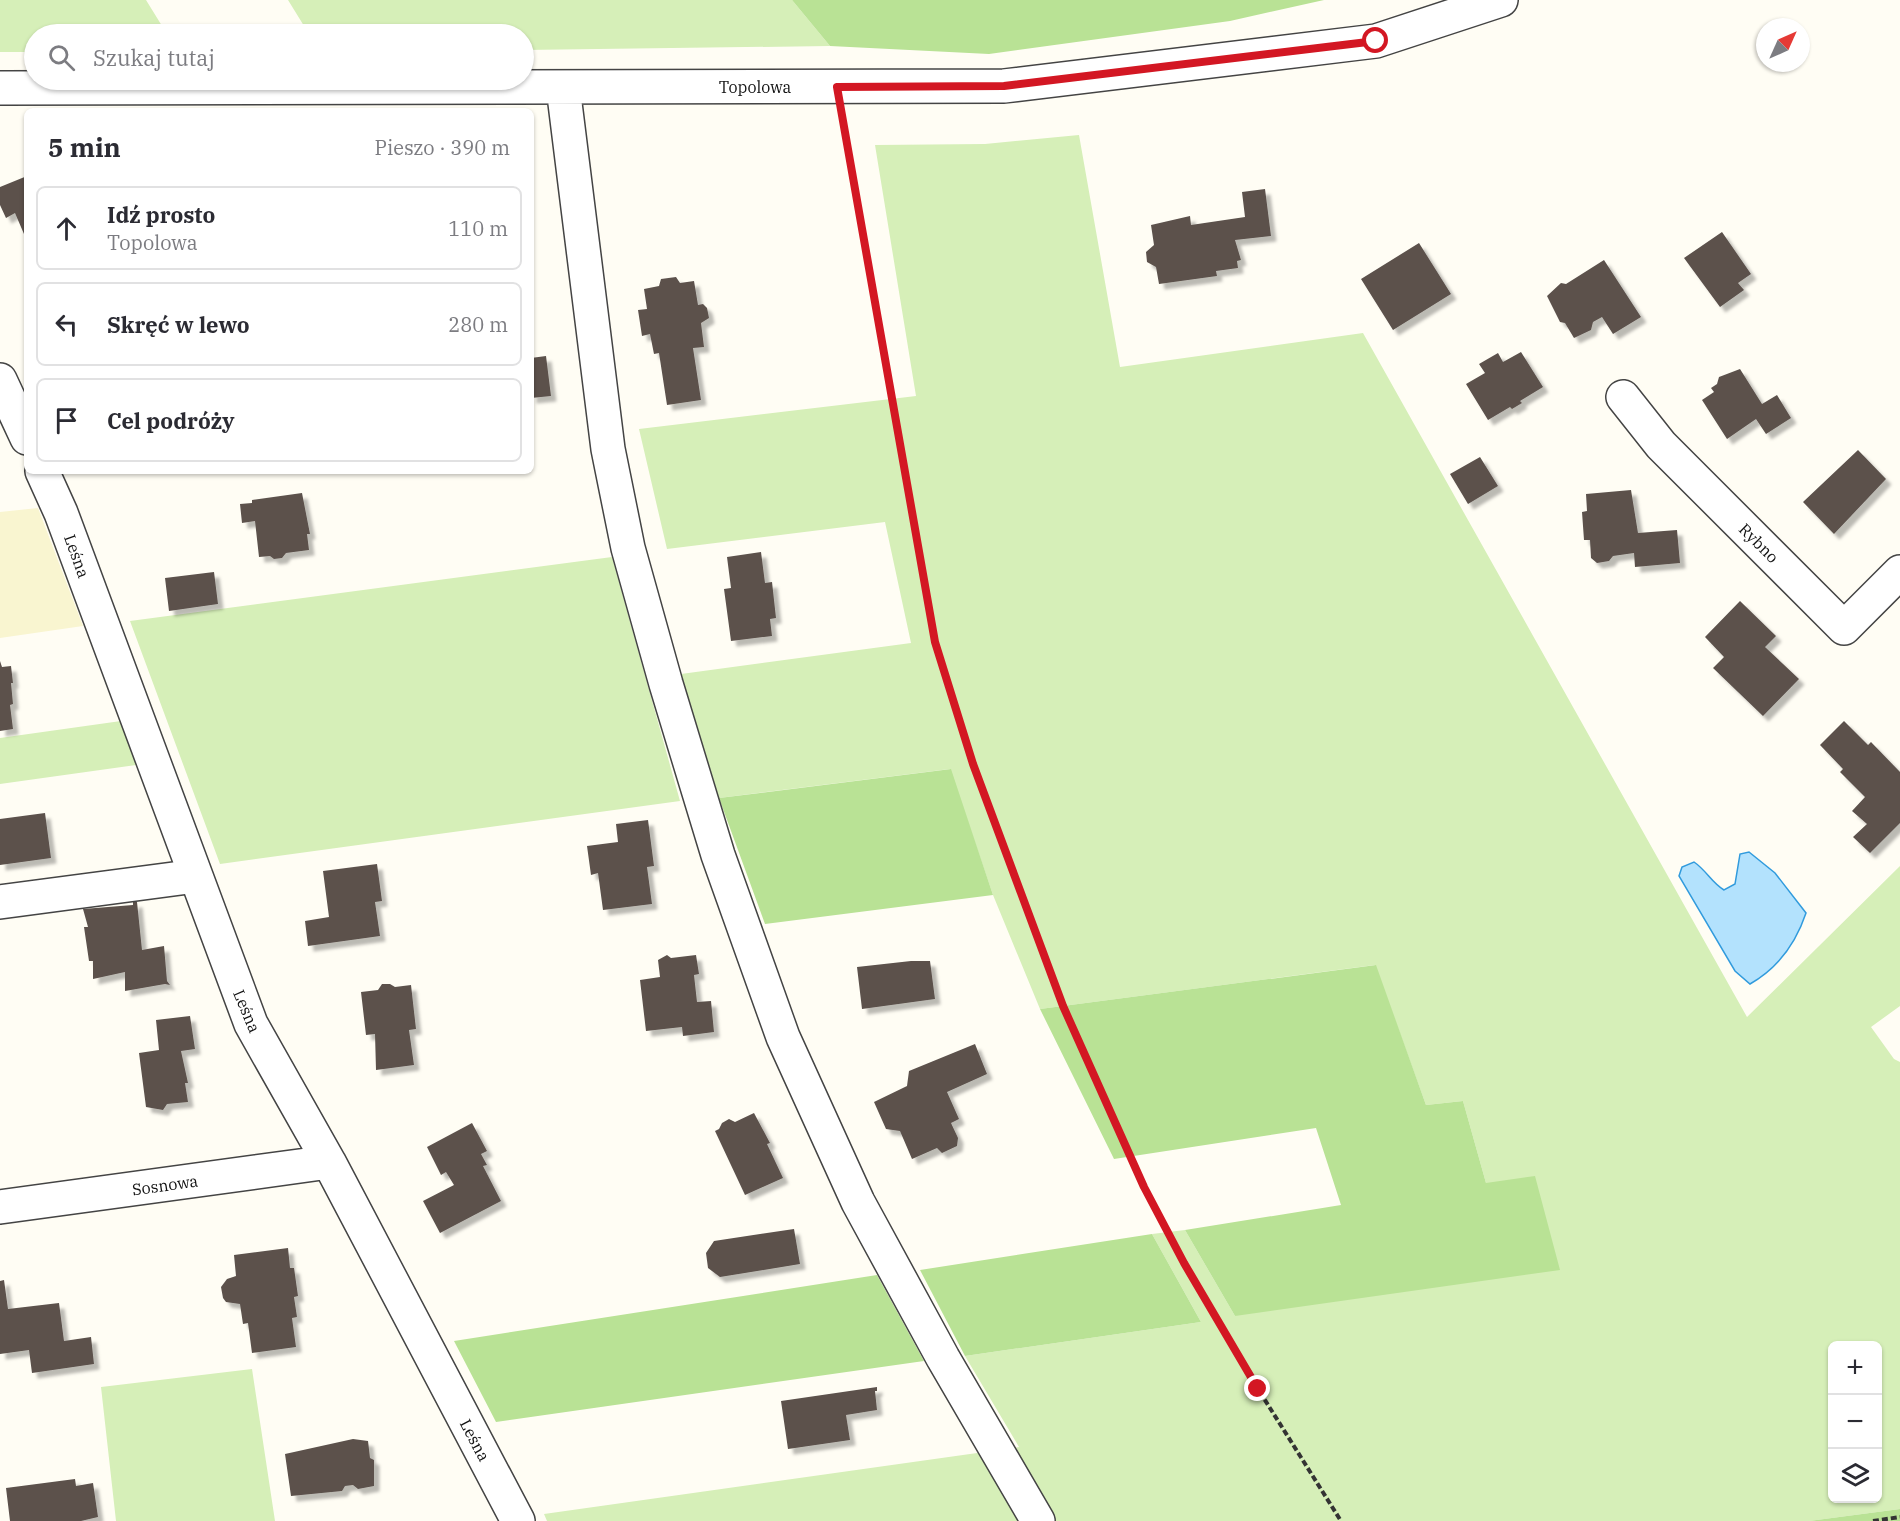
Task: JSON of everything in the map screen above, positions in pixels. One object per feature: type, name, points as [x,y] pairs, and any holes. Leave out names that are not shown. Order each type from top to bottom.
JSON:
[{"type":"street","name":"Topolowa","points":[[534,87],[1004,86],[1376,41],[1501,0]]},
{"type":"street","points":[[563,87],[608,449],[635,570],[718,855],[783,1037],[858,1202],[943,1358],[1038,1521]]},
{"type":"street","name":"Topolowa","points":[[0,88],[24,88]]},
{"type":"street","points":[[0,380],[24,432]]},
{"type":"street","name":"Rybno","points":[[1623,397],[1661,445],[1844,628],[1900,572]]},
{"type":"street","name":"Leśna","points":[[43,474],[61,513],[251,1024],[329,1162],[518,1521]]},
{"type":"street","points":[[0,902],[196,876]]},
{"type":"street","name":"Sosnowa","points":[[0,1207],[329,1162]]},
{"type":"path","points":[[837,87],[935,642],[973,764],[1063,1006],[1144,1187],[1184,1263],[1258,1389],[1341,1521]]},
{"type":"path","points":[[1873,1521],[1900,1517]]},
{"type":"shaded area","points":[[38,508],[83,626],[0,638],[0,512]]},
{"type":"green space","points":[[0,0],[146,0],[161,24],[24,24],[24,52],[0,52]]},
{"type":"green space","points":[[288,0],[792,0],[830,46],[534,50],[534,24],[303,24]]},
{"type":"green space","points":[[792,0],[1324,0],[1230,21],[989,54],[830,46]]},
{"type":"green space","points":[[1079,135],[1120,367],[1363,333],[1747,1017],[1900,866],[1900,1006],[1871,1027],[1894,1059],[1900,1062],[1900,1509],[1809,1521],[547,1521],[544,1514],[1019,1447],[965,1356],[1201,1322],[1152,1234],[1185,1230],[1235,1316],[1486,1183],[1463,1101],[1426,1105],[1375,965],[1040,1009],[993,895],[950,769],[719,798],[681,674],[911,643],[885,522],[667,549],[639,429],[916,396],[875,145],[985,144]]},
{"type":"green space","points":[[612,557],[680,801],[220,864],[130,621]]},
{"type":"green space","points":[[121,721],[136,765],[0,784],[0,738]]},
{"type":"green space","points":[[951,769],[993,895],[765,924],[719,798]]},
{"type":"green space","points":[[1376,965],[1426,1105],[1463,1101],[1486,1183],[1535,1176],[1560,1270],[1235,1316],[1185,1230],[1341,1205],[1316,1128],[1114,1159],[1040,1009]]},
{"type":"green space","points":[[1152,1234],[1201,1322],[965,1356],[920,1270]]},
{"type":"green space","points":[[877,1275],[924,1361],[496,1422],[454,1341]]},
{"type":"green space","points":[[252,1369],[275,1521],[116,1521],[101,1387]]},
{"type":"green space","points":[[1900,1509],[1900,1521],[1809,1521]]},
{"type":"water","points":[[1749,852],[1775,873],[1806,913],[1785,954],[1760,978],[1750,984],[1735,971],[1679,876],[1682,867],[1694,862],[1724,890],[1735,884],[1740,854]]},
{"type":"building","points":[[24,177],[24,234],[15,213],[6,218],[0,205],[0,187]]},
{"type":"building","points":[[1265,189],[1271,236],[1235,240],[1241,260],[1237,261],[1238,268],[1216,271],[1217,276],[1159,284],[1156,267],[1147,262],[1146,252],[1154,245],[1151,225],[1190,216],[1191,225],[1245,217],[1242,192]]},
{"type":"building","points":[[1722,232],[1751,274],[1738,283],[1744,290],[1720,307],[1684,258]]},
{"type":"building","points":[[1419,243],[1451,294],[1393,330],[1361,279]]},
{"type":"building","points":[[1604,260],[1641,317],[1613,334],[1602,317],[1593,322],[1591,330],[1574,338],[1565,323],[1560,322],[1547,296],[1561,283],[1566,284]]},
{"type":"building","points":[[676,277],[680,283],[694,281],[698,305],[703,304],[707,308],[709,318],[701,323],[704,347],[693,348],[701,400],[667,405],[659,353],[654,354],[650,334],[642,336],[638,310],[647,309],[644,289],[659,286],[661,279]]},
{"type":"building","points":[[1521,352],[1543,387],[1520,401],[1522,403],[1512,409],[1510,407],[1488,420],[1466,384],[1485,373],[1479,364],[1498,353],[1503,362]]},
{"type":"building","points":[[546,356],[551,396],[534,398],[534,358]]},
{"type":"building","points":[[1740,369],[1762,404],[1777,395],[1791,418],[1766,434],[1756,419],[1727,439],[1702,400],[1714,392],[1711,388],[1717,384],[1719,377]]},
{"type":"building","points":[[1858,450],[1886,479],[1834,534],[1803,502]]},
{"type":"building","points":[[1480,457],[1498,486],[1468,504],[1450,474]]},
{"type":"building","points":[[1631,490],[1638,533],[1677,530],[1680,563],[1635,567],[1634,553],[1613,556],[1609,561],[1597,563],[1591,558],[1590,540],[1584,540],[1582,512],[1587,511],[1586,494]]},
{"type":"building","points":[[302,493],[310,534],[307,534],[309,550],[286,553],[282,558],[259,557],[255,521],[242,523],[240,504],[252,503],[252,500]]},
{"type":"building","points":[[761,552],[765,583],[772,582],[776,618],[770,619],[772,636],[731,641],[724,589],[731,588],[727,557]]},
{"type":"building","points":[[214,572],[218,604],[169,611],[165,578]]},
{"type":"building","points":[[1740,601],[1776,636],[1765,647],[1799,679],[1763,716],[1713,668],[1724,657],[1705,637]]},
{"type":"building","points":[[0,661],[2,667],[11,666],[13,704],[10,705],[13,729],[0,731]]},
{"type":"building","points":[[1844,721],[1868,745],[1871,742],[1900,772],[1900,823],[1870,853],[1853,837],[1867,824],[1852,811],[1865,797],[1840,772],[1843,769],[1820,745]]},
{"type":"building","points":[[45,813],[51,858],[0,865],[0,819]]},
{"type":"building","points":[[648,820],[654,866],[647,867],[652,904],[603,910],[598,873],[591,875],[587,846],[618,842],[616,824]]},
{"type":"building","points":[[377,864],[382,901],[375,902],[380,936],[308,946],[305,921],[329,917],[323,871]]},
{"type":"building","points":[[133,902],[137,902],[142,950],[164,946],[167,981],[170,985],[125,991],[125,972],[93,979],[93,961],[89,961],[84,927],[88,927],[83,909],[133,905]]},
{"type":"building","points":[[667,955],[671,958],[696,955],[699,974],[694,975],[697,1002],[711,1001],[714,1032],[683,1036],[682,1027],[646,1031],[640,980],[660,977],[658,960]]},
{"type":"building","points":[[930,961],[935,999],[862,1009],[857,967]]},
{"type":"building","points":[[382,984],[395,987],[411,985],[416,1029],[409,1030],[414,1065],[376,1070],[375,1034],[366,1035],[361,992],[378,990]]},
{"type":"building","points":[[190,1016],[195,1049],[181,1051],[188,1083],[185,1083],[188,1102],[167,1104],[163,1110],[146,1107],[139,1053],[159,1050],[156,1020]]},
{"type":"building","points":[[975,1044],[987,1074],[947,1092],[959,1119],[951,1123],[958,1138],[957,1146],[942,1153],[937,1148],[912,1159],[900,1131],[886,1129],[874,1102],[907,1086],[909,1071]]},
{"type":"building","points":[[754,1113],[770,1143],[767,1144],[783,1178],[745,1195],[715,1131],[729,1119],[735,1122]]},
{"type":"building","points":[[472,1123],[487,1151],[481,1154],[487,1165],[483,1166],[501,1201],[440,1233],[423,1201],[454,1185],[446,1172],[441,1175],[427,1147]]},
{"type":"building","points":[[794,1229],[800,1264],[720,1277],[708,1268],[706,1253],[714,1241]]},
{"type":"building","points":[[288,1248],[290,1268],[294,1268],[298,1296],[294,1297],[297,1317],[292,1318],[296,1347],[252,1353],[248,1323],[243,1324],[240,1304],[226,1302],[221,1287],[227,1279],[236,1276],[234,1255]]},
{"type":"building","points":[[4,1280],[8,1309],[59,1303],[64,1341],[91,1337],[94,1364],[32,1373],[29,1350],[0,1354],[0,1281]]},
{"type":"building","points":[[877,1387],[875,1391],[877,1410],[846,1415],[850,1440],[788,1449],[781,1401]]},
{"type":"building","points":[[353,1439],[368,1441],[370,1458],[374,1460],[374,1486],[358,1489],[353,1485],[345,1486],[342,1491],[291,1496],[285,1454]]},
{"type":"building","points":[[75,1479],[76,1486],[93,1483],[98,1517],[81,1521],[10,1521],[6,1488]]},
{"type":"route","points":[[1258,1389],[1184,1263],[1144,1187],[1063,1006],[973,764],[935,642],[911,518],[837,87],[1004,86],[1376,41]]}]
